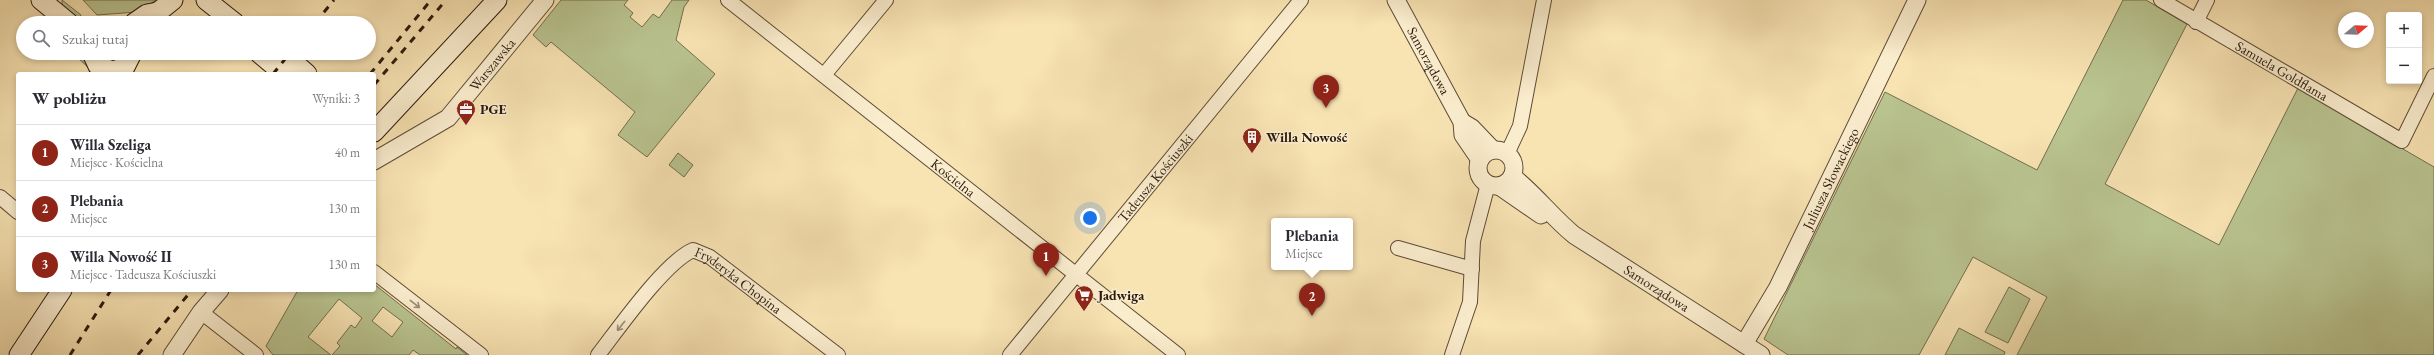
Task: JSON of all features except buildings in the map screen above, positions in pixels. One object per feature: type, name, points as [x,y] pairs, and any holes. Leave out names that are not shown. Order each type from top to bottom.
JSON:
[{"type":"main road","points":[[29,0],[46,16]]},
{"type":"main road","points":[[42,0],[61,16]]},
{"type":"main road","points":[[157,16],[173,0]]},
{"type":"main road","points":[[206,0],[226,16]]},
{"type":"main road","points":[[378,125],[497,0]]},
{"type":"main road","points":[[95,60],[98,66],[123,67]]},
{"type":"main road","points":[[267,60],[282,72]]},
{"type":"main road","points":[[291,60],[305,72]]},
{"type":"main road","points":[[19,355],[61,292]]},
{"type":"street","name":"Warszawska","points":[[376,160],[448,118],[545,0]]},
{"type":"street","name":"Kościelna","points":[[728,0],[1178,355]]},
{"type":"street","points":[[824,75],[886,0]]},
{"type":"street","name":"Tadeusza Kościuszki","points":[[1010,355],[1301,0]]},
{"type":"street","name":"Samorządowa","points":[[1396,0],[1462,122],[1472,128],[1493,155]]},
{"type":"street","points":[[1500,182],[1480,177],[1478,166],[1493,155],[1520,126],[1544,0]]},
{"type":"street","name":"Juliusza Słowackiego","points":[[1742,350],[1778,287],[1917,0]]},
{"type":"street","name":"Samuela Goldflama","points":[[2161,0],[2196,22],[2402,141],[2434,76]]},
{"type":"street","points":[[2196,22],[2207,0]]},
{"type":"street","points":[[1452,355],[1470,302],[1473,241],[1500,182],[1514,165],[1493,155]]},
{"type":"street","name":"Samorządowa","points":[[1500,182],[1546,219],[1554,218],[1574,235],[1742,350],[1761,355]]},
{"type":"street","points":[[0,197],[16,210]]},
{"type":"street","points":[[1398,248],[1472,269]]},
{"type":"street","name":"Fryderyka Chopina","points":[[598,355],[671,267],[684,254],[693,250],[710,257],[838,355]]},
{"type":"street","points":[[376,274],[481,355]]},
{"type":"street","points":[[172,355],[201,312],[218,292]]},
{"type":"street","points":[[201,312],[256,355]]},
{"type":"green space","points":[[62,0],[81,15],[69,16],[62,10]]},
{"type":"green space","points":[[83,0],[156,0],[137,12],[97,15]]},
{"type":"green space","points":[[561,0],[628,0],[624,5],[633,13],[630,17],[642,27],[653,14],[659,18],[672,0],[689,0],[684,7],[676,40],[715,74],[647,157],[618,135],[635,112],[551,42],[546,47],[533,35]]},
{"type":"green space","points":[[2123,0],[2146,0],[2187,24],[2105,184],[2219,245],[2298,88],[2434,167],[2434,355],[2017,355],[2047,297],[1973,257],[1919,355],[1788,355],[1764,339],[1885,92],[2037,170]]},
{"type":"green space","points":[[80,60],[88,60],[93,72]]},
{"type":"green space","points":[[678,153],[693,165],[684,177],[669,165]]},
{"type":"green space","points":[[376,286],[456,349],[457,347],[467,355],[420,355],[413,350],[409,355],[332,355],[340,346],[337,343],[351,325],[355,328],[362,318],[339,299],[308,337],[331,355],[273,355],[266,346],[297,292],[376,292]],"holes":[[[383,307],[403,322],[392,337],[372,321]]]},
{"type":"green space","points":[[2009,287],[2030,299],[2008,343],[1985,332]]},
{"type":"green space","points":[[1959,328],[2005,352],[2004,355],[1945,355]]},
{"type":"railway","points":[[321,16],[334,0]]},
{"type":"railway","points":[[372,72],[431,0]]},
{"type":"railway","points":[[376,83],[446,0]]},
{"type":"railway","points":[[275,72],[284,60]]},
{"type":"railway","points":[[70,355],[110,292]]},
{"type":"railway","points":[[138,355],[190,292]]},
{"type":"place","name":"Willa Nowość II","points":[[1326,108]]},
{"type":"place","name":"PGE","points":[[466,126]]},
{"type":"place","name":"Willa Nowość","points":[[1252,154]]},
{"type":"place","name":"Willa Szeliga","points":[[1046,276]]},
{"type":"place","name":"Jadwiga","points":[[1084,312]]},
{"type":"place","name":"Plebania","points":[[1312,316]]}]
